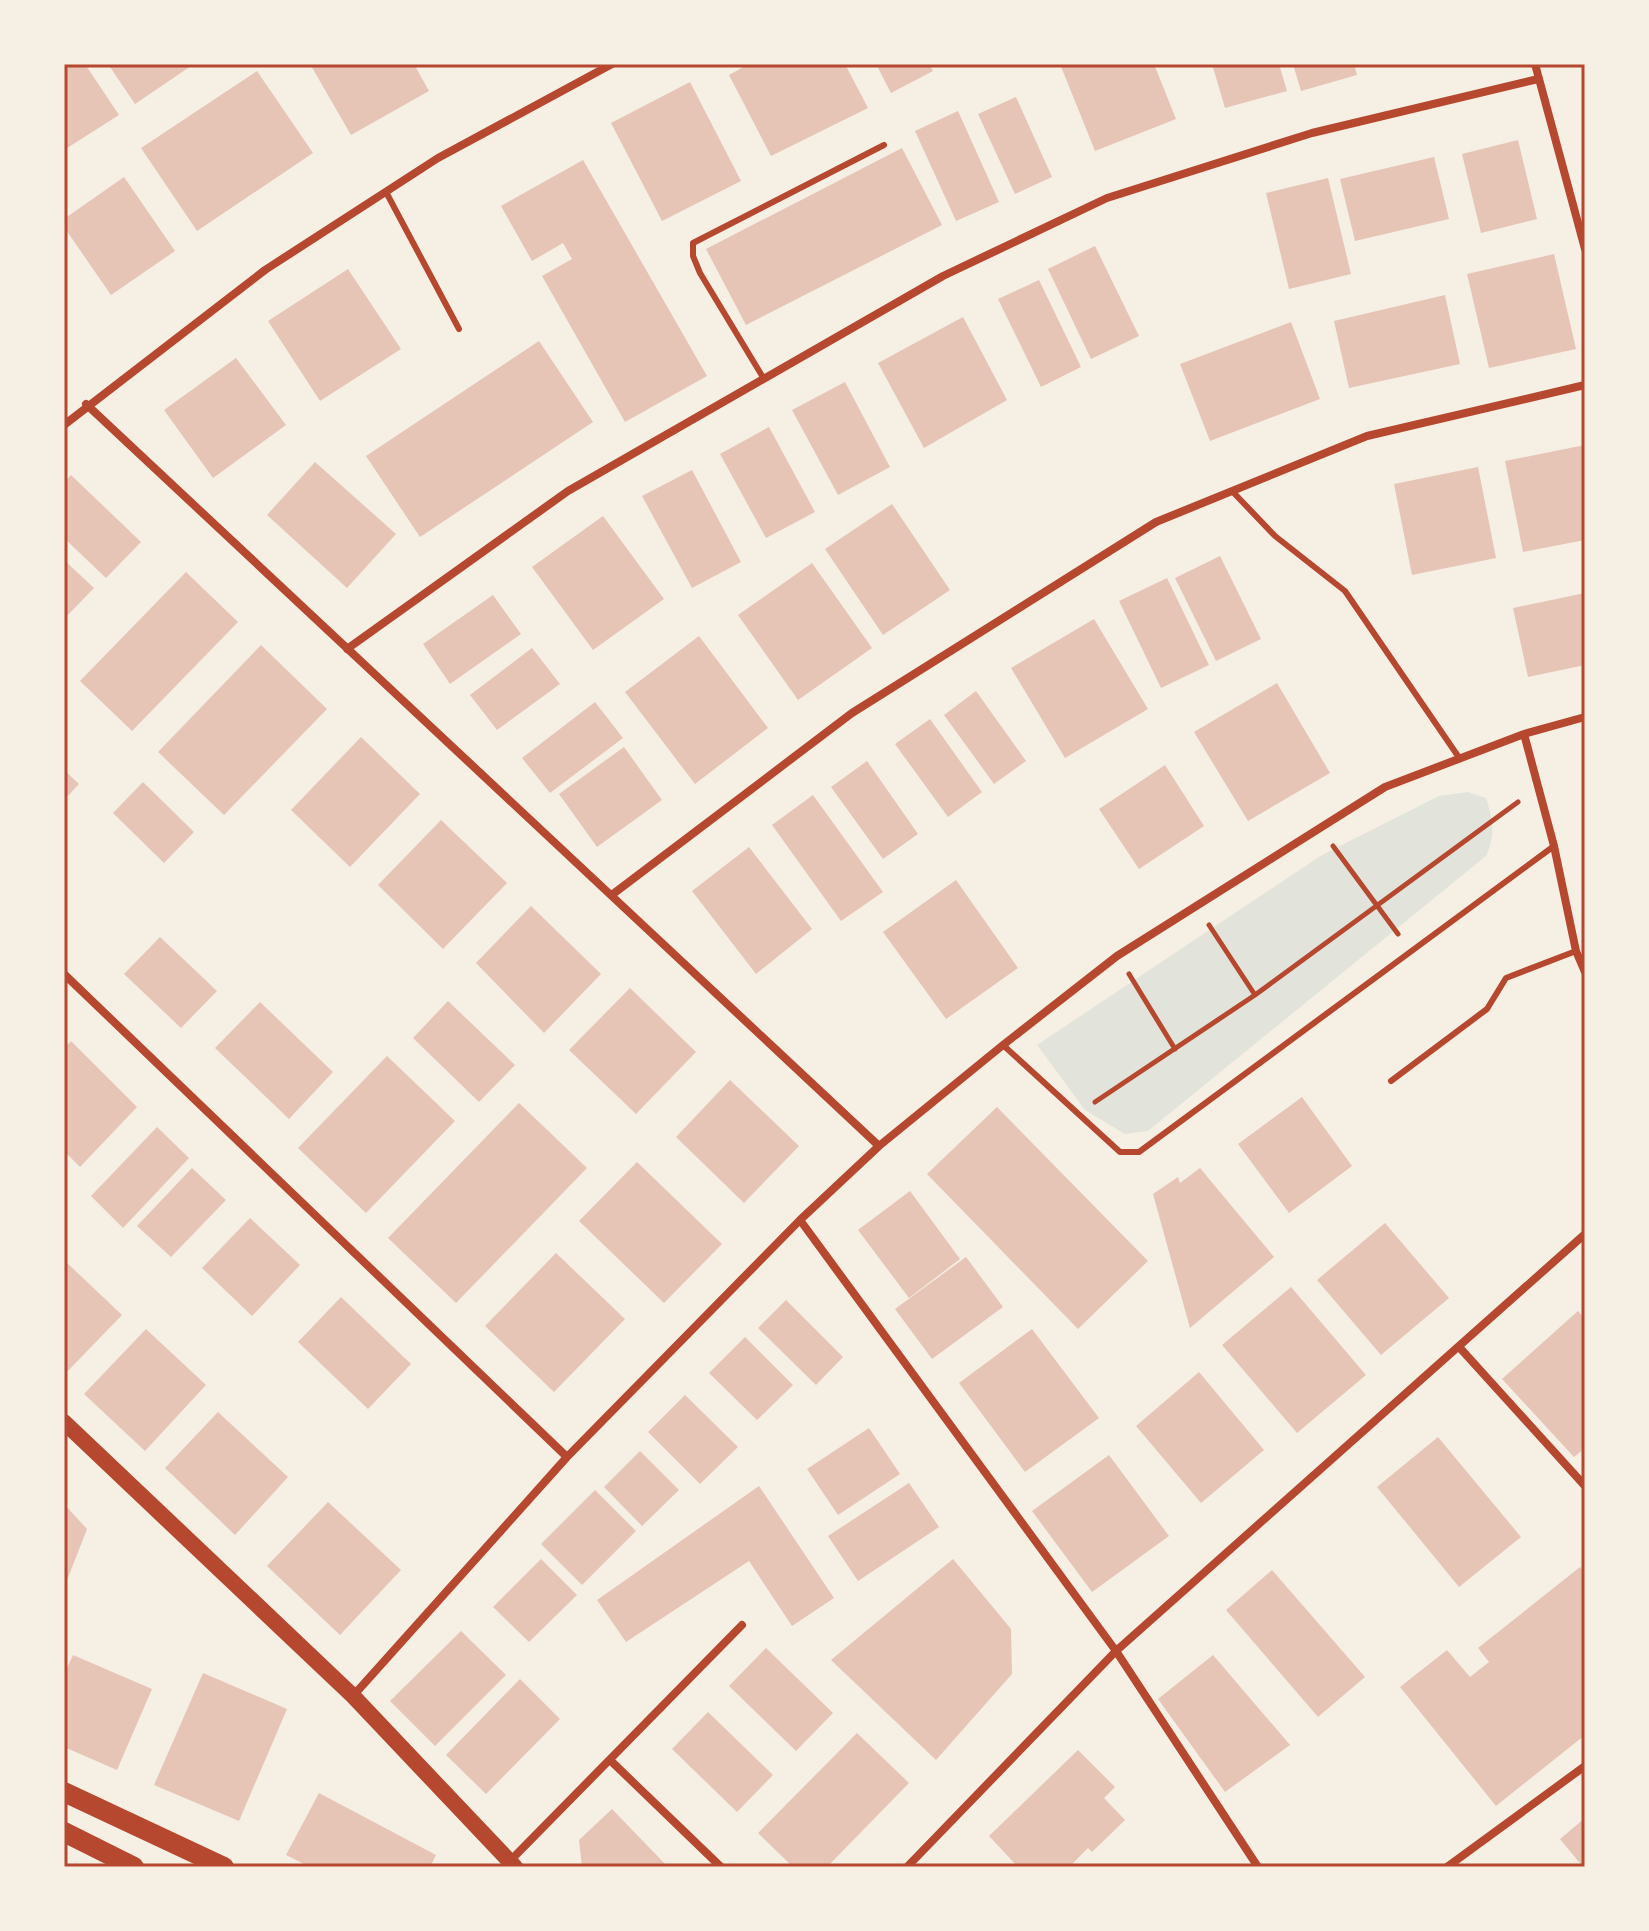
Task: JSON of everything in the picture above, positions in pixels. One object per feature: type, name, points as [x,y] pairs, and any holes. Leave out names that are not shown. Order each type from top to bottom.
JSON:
[{"type":"main road","points":[[64,1422],[353,1696],[512,1864]]},
{"type":"main road","points":[[64,1792],[224,1867]]},
{"type":"main road","points":[[64,1832],[134,1867]]},
{"type":"street","points":[[64,425],[86,404],[265,270],[438,158],[612,64]]},
{"type":"street","points":[[1535,64],[1585,249]]},
{"type":"street","points":[[347,649],[568,491],[943,276],[1107,198],[1312,133],[1538,79]]},
{"type":"street","points":[[613,894],[852,713],[1156,522],[1367,436],[1585,385]]},
{"type":"street","points":[[86,404],[879,1146]]},
{"type":"street","points":[[353,1696],[567,1457],[800,1220],[879,1146],[1003,1045],[1117,956],[1385,787],[1524,734],[1585,717]]},
{"type":"street","points":[[1524,734],[1554,846],[1576,951],[1585,972]]},
{"type":"street","points":[[64,974],[567,1457]]},
{"type":"street","points":[[800,1220],[1116,1651],[1258,1867]]},
{"type":"street","points":[[907,1867],[1116,1651],[1585,1234]]},
{"type":"street","points":[[1460,1348],[1585,1486]]},
{"type":"street","points":[[512,1864],[742,1625]]},
{"type":"street","points":[[610,1760],[721,1867]]},
{"type":"street","points":[[1447,1867],[1585,1766]]},
{"type":"lane","points":[[764,379],[700,273],[693,256],[693,243],[884,145]]},
{"type":"lane","points":[[386,192],[459,329]]},
{"type":"lane","points":[[1232,491],[1275,536],[1345,591],[1460,759]]},
{"type":"lane","points":[[1003,1045],[1120,1152],[1139,1152],[1554,846]]},
{"type":"lane","points":[[1391,1081],[1487,1009],[1506,978],[1576,951]]},
{"type":"path","points":[[1078,1113],[1255,995],[1538,787]]},
{"type":"path","points":[[1320,828],[1411,951]]},
{"type":"path","points":[[1196,905],[1255,995]]},
{"type":"path","points":[[1117,956],[1175,1049]]},
{"type":"shaded area","points":[[1468,792],[1486,798],[1492,834],[1486,856],[1148,1131],[1125,1134],[1085,1110],[1037,1045],[1322,855],[1439,796]]},
{"type":"building","points":[[64,64],[85,64],[119,115],[64,150]]},
{"type":"building","points":[[108,64],[194,64],[135,104]]},
{"type":"building","points":[[310,64],[414,64],[429,91],[351,135]]},
{"type":"building","points":[[749,64],[845,64],[868,108],[771,156],[729,75]]},
{"type":"building","points":[[876,64],[929,64],[933,71],[891,93]]},
{"type":"building","points":[[1060,64],[1154,64],[1176,119],[1095,151]]},
{"type":"building","points":[[1212,64],[1279,64],[1287,91],[1225,108]]},
{"type":"building","points":[[1293,64],[1354,64],[1357,75],[1301,91]]},
{"type":"building","points":[[257,71],[313,153],[197,231],[141,148]]},
{"type":"building","points":[[690,82],[741,181],[662,221],[611,123]]},
{"type":"building","points":[[1016,97],[1052,177],[1015,194],[978,114]]},
{"type":"building","points":[[958,111],[999,202],[956,221],[915,131]]},
{"type":"building","points":[[1518,140],[1537,219],[1481,233],[1462,154]]},
{"type":"building","points":[[902,148],[942,225],[746,325],[706,249]]},
{"type":"building","points":[[1434,157],[1449,219],[1355,241],[1340,179]]},
{"type":"building","points":[[583,160],[707,376],[625,422],[542,276],[572,259],[563,243],[532,261],[501,206]]},
{"type":"building","points":[[124,177],[175,251],[111,295],[64,227],[64,219]]},
{"type":"building","points":[[1328,178],[1351,274],[1289,289],[1266,193]]},
{"type":"building","points":[[1095,246],[1139,336],[1091,359],[1048,269]]},
{"type":"building","points":[[1554,254],[1576,349],[1489,368],[1467,274]]},
{"type":"building","points":[[348,269],[401,349],[320,401],[268,321]]},
{"type":"building","points":[[1039,280],[1081,367],[1041,387],[998,299]]},
{"type":"building","points":[[1445,295],[1460,364],[1349,388],[1334,321]]},
{"type":"building","points":[[963,317],[1007,400],[924,448],[878,363]]},
{"type":"building","points":[[1291,322],[1320,399],[1210,441],[1180,364]]},
{"type":"building","points":[[539,341],[593,422],[420,537],[366,456]]},
{"type":"building","points":[[236,358],[286,425],[213,478],[164,410]]},
{"type":"building","points":[[845,382],[890,467],[838,495],[792,410]]},
{"type":"building","points":[[769,427],[815,512],[766,538],[720,454]]},
{"type":"building","points":[[1585,445],[1585,540],[1523,552],[1505,461]]},
{"type":"building","points":[[315,462],[396,534],[347,588],[267,515]]},
{"type":"building","points":[[1478,467],[1496,558],[1412,575],[1394,484]]},
{"type":"building","points":[[692,470],[741,562],[692,588],[642,496]]},
{"type":"building","points":[[71,475],[141,542],[106,578],[64,538],[64,482]]},
{"type":"building","points":[[892,504],[950,590],[883,635],[825,549]]},
{"type":"building","points":[[603,516],[664,599],[593,650],[532,567]]},
{"type":"building","points":[[1220,556],[1261,639],[1216,661],[1175,578]]},
{"type":"building","points":[[64,560],[94,588],[64,619]]},
{"type":"building","points":[[812,563],[872,648],[798,700],[738,615]]},
{"type":"building","points":[[186,572],[238,622],[132,731],[80,681]]},
{"type":"building","points":[[1167,578],[1209,665],[1161,688],[1119,601]]},
{"type":"building","points":[[1585,593],[1585,665],[1528,677],[1513,608]]},
{"type":"building","points":[[493,595],[521,634],[450,684],[423,644]]},
{"type":"building","points":[[1094,619],[1148,709],[1065,758],[1011,668]]},
{"type":"building","points":[[699,636],[768,728],[695,784],[625,692]]},
{"type":"building","points":[[261,645],[327,709],[224,815],[158,752]]},
{"type":"building","points":[[532,648],[560,684],[497,730],[470,695]]},
{"type":"building","points":[[1277,683],[1330,773],[1248,821],[1194,732]]},
{"type":"building","points":[[976,691],[1026,761],[994,784],[944,715]]},
{"type":"building","points":[[595,702],[623,738],[550,793],[522,758]]},
{"type":"building","points":[[930,719],[982,792],[948,817],[895,744]]},
{"type":"building","points":[[361,737],[420,794],[350,867],[291,810]]},
{"type":"building","points":[[624,747],[662,800],[597,847],[559,794]]},
{"type":"building","points":[[867,761],[918,834],[883,859],[831,787]]},
{"type":"building","points":[[1165,765],[1204,826],[1139,869],[1099,809]]},
{"type":"building","points":[[64,770],[79,784],[64,800]]},
{"type":"building","points":[[143,782],[194,832],[164,863],[113,813]]},
{"type":"building","points":[[813,795],[883,892],[841,921],[772,825]]},
{"type":"building","points":[[441,820],[507,883],[443,949],[378,885]]},
{"type":"building","points":[[749,847],[812,929],[756,974],[692,891]]},
{"type":"building","points":[[956,880],[1018,968],[946,1019],[883,932]]},
{"type":"building","points":[[531,906],[601,974],[544,1033],[476,963]]},
{"type":"building","points":[[160,937],[217,991],[181,1028],[124,974]]},
{"type":"building","points":[[630,988],[696,1052],[636,1114],[569,1050]]},
{"type":"building","points":[[448,1001],[515,1065],[479,1102],[413,1038]]},
{"type":"building","points":[[260,1002],[333,1072],[289,1119],[215,1048]]},
{"type":"building","points":[[71,1041],[137,1107],[80,1167],[64,1151],[64,1049]]},
{"type":"building","points":[[387,1056],[455,1121],[366,1213],[298,1148]]},
{"type":"building","points":[[730,1080],[799,1146],[744,1203],[676,1137]]},
{"type":"building","points":[[1302,1097],[1352,1166],[1289,1213],[1238,1144]]},
{"type":"building","points":[[519,1103],[587,1168],[456,1303],[388,1238]]},
{"type":"building","points":[[997,1107],[1148,1261],[1078,1329],[927,1174]]},
{"type":"building","points":[[157,1127],[189,1158],[123,1228],[91,1196]]},
{"type":"building","points":[[637,1162],[722,1244],[664,1303],[579,1221]]},
{"type":"building","points":[[192,1168],[226,1200],[171,1257],[137,1226]]},
{"type":"building","points":[[1200,1168],[1274,1257],[1190,1328],[1153,1194],[1178,1177],[1180,1183]]},
{"type":"building","points":[[910,1191],[960,1259],[909,1298],[858,1230]]},
{"type":"building","points":[[250,1218],[300,1265],[252,1316],[202,1268]]},
{"type":"building","points":[[1385,1223],[1449,1298],[1381,1355],[1317,1280]]},
{"type":"building","points":[[556,1253],[625,1319],[554,1392],[485,1326]]},
{"type":"building","points":[[966,1257],[1003,1307],[932,1359],[895,1309]]},
{"type":"building","points":[[64,1260],[122,1315],[64,1375]]},
{"type":"building","points":[[1291,1287],[1366,1375],[1297,1433],[1222,1345]]},
{"type":"building","points":[[341,1297],[411,1364],[368,1409],[298,1342]]},
{"type":"building","points":[[786,1300],[843,1357],[816,1385],[758,1328]]},
{"type":"building","points":[[1578,1311],[1585,1319],[1585,1448],[1574,1457],[1502,1379]]},
{"type":"building","points":[[146,1329],[206,1385],[145,1451],[84,1394]]},
{"type":"building","points":[[1032,1329],[1099,1418],[1025,1472],[959,1383]]},
{"type":"building","points":[[745,1337],[793,1385],[757,1420],[709,1373]]},
{"type":"building","points":[[1199,1372],[1264,1450],[1201,1503],[1136,1426]]},
{"type":"building","points":[[685,1395],[738,1447],[700,1484],[648,1432]]},
{"type":"building","points":[[218,1412],[288,1477],[235,1535],[165,1468]]},
{"type":"building","points":[[869,1428],[900,1474],[838,1515],[807,1469]]},
{"type":"building","points":[[1438,1437],[1521,1537],[1459,1587],[1377,1487]]},
{"type":"building","points":[[640,1451],[679,1490],[642,1526],[604,1487]]},
{"type":"building","points":[[1109,1455],[1169,1536],[1092,1592],[1032,1511]]},
{"type":"building","points":[[909,1483],[939,1527],[858,1581],[828,1536]]},
{"type":"building","points":[[759,1486],[834,1598],[792,1626],[749,1561],[626,1642],[597,1600]]},
{"type":"building","points":[[595,1490],[636,1531],[582,1585],[541,1544]]},
{"type":"building","points":[[328,1502],[401,1570],[340,1635],[267,1566]]},
{"type":"building","points":[[64,1504],[87,1529],[64,1588]]},
{"type":"building","points":[[541,1559],[577,1595],[529,1642],[493,1607]]},
{"type":"building","points":[[953,1559],[1011,1629],[1012,1674],[936,1760],[831,1660]]},
{"type":"building","points":[[1580,1567],[1585,1574],[1585,1735],[1496,1806],[1400,1687],[1447,1650],[1470,1677],[1489,1662],[1478,1648]]},
{"type":"building","points":[[1272,1570],[1365,1677],[1318,1717],[1226,1610]]},
{"type":"building","points":[[461,1631],[506,1675],[435,1746],[390,1701]]},
{"type":"building","points":[[766,1648],[833,1713],[796,1751],[729,1686]]},
{"type":"building","points":[[73,1655],[152,1689],[117,1770],[64,1747],[64,1675]]},
{"type":"building","points":[[1213,1655],[1290,1745],[1225,1792],[1158,1699]]},
{"type":"building","points":[[203,1673],[287,1709],[239,1821],[154,1785]]},
{"type":"building","points":[[520,1679],[560,1719],[486,1794],[446,1755]]},
{"type":"building","points":[[708,1712],[773,1775],[737,1812],[672,1749]]},
{"type":"building","points":[[857,1733],[909,1783],[827,1867],[793,1867],[758,1833]]},
{"type":"building","points":[[1078,1750],[1115,1787],[1104,1798],[1125,1820],[1092,1852],[1088,1848],[1069,1867],[1018,1867],[989,1836]]},
{"type":"building","points":[[319,1793],[436,1855],[430,1867],[310,1867],[286,1855]]},
{"type":"building","points":[[612,1809],[668,1867],[582,1867],[579,1840]]},
{"type":"building","points":[[1585,1818],[1585,1867],[1583,1867],[1560,1839]]}]
